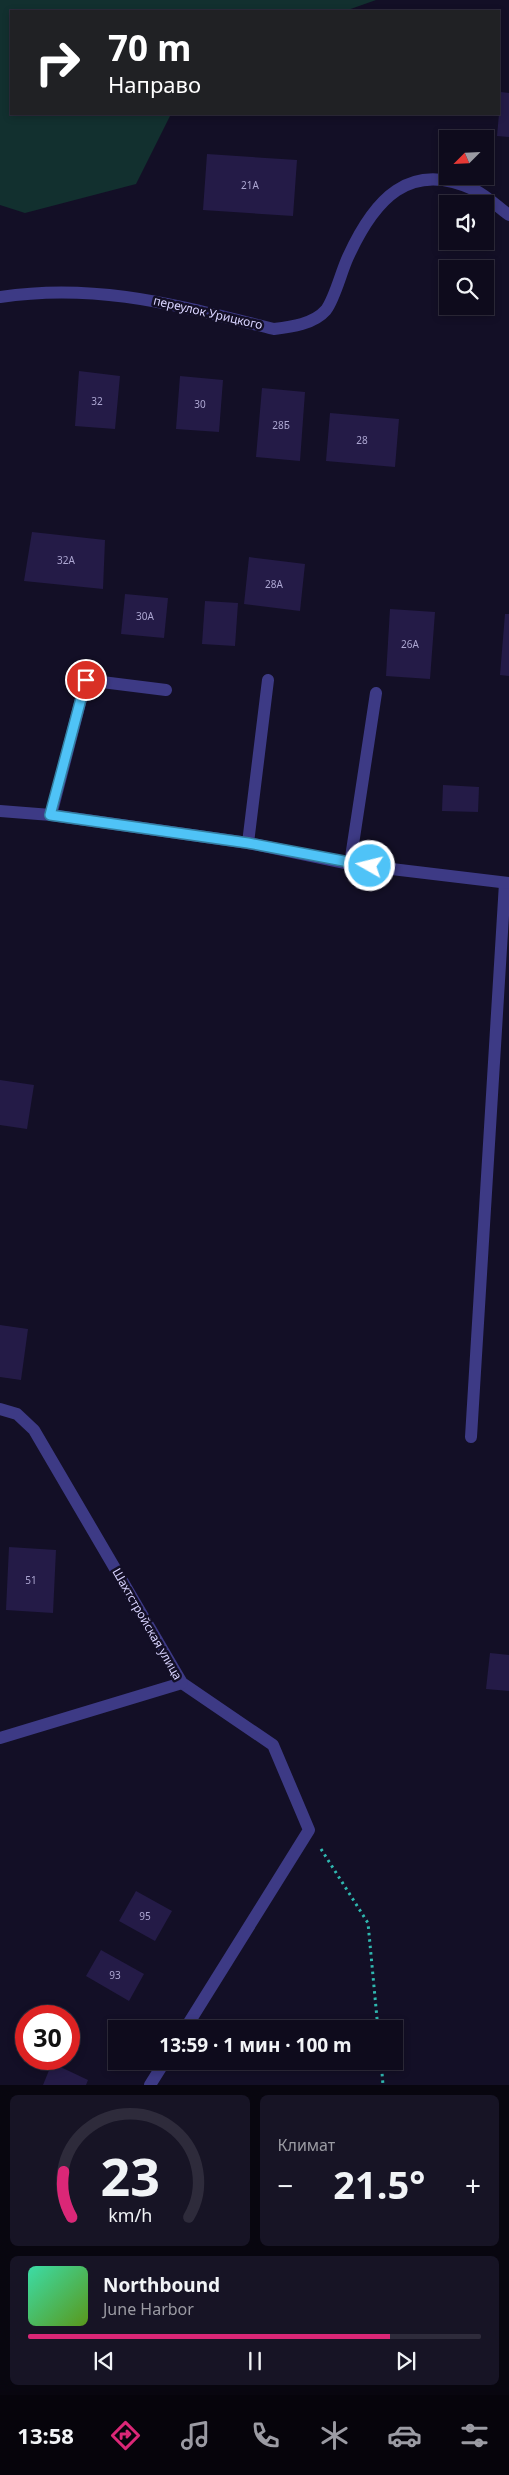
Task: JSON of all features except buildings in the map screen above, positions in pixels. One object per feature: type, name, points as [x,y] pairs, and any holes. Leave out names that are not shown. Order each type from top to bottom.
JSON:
[{"type":"street","name":"переулок Урицкого","points":[[0,297],[35,292],[101,292],[152,299],[274,329],[289,327],[316,318],[327,309],[348,256],[376,209],[392,192],[415,180],[444,180],[476,191],[509,215]]},
{"type":"street","points":[[50,815],[86,680],[166,690]]},
{"type":"street","points":[[248,843],[268,680]]},
{"type":"street","points":[[350,864],[376,693]]},
{"type":"street","points":[[0,811],[50,815],[248,843],[350,864],[507,883],[471,1436]]},
{"type":"street","name":"Шахтстройская улица","points":[[0,1409],[17,1414],[34,1430],[182,1683],[273,1745],[309,1830]]},
{"type":"street","points":[[0,1738],[182,1683]]},
{"type":"street","points":[[191,2020],[309,1830]]},
{"type":"street","points":[[150,2085],[159,2070]]},
{"type":"path","points":[[309,1830],[368,1922],[377,2020]]},
{"type":"path","points":[[382,2070],[383,2085]]},
{"type":"green space","points":[[0,0],[376,0],[348,10],[10,10],[10,115],[170,115],[136,184],[25,213],[0,205]]},
{"type":"route","points":[[86,680],[50,815],[248,843],[350,864],[370,866]]}]
